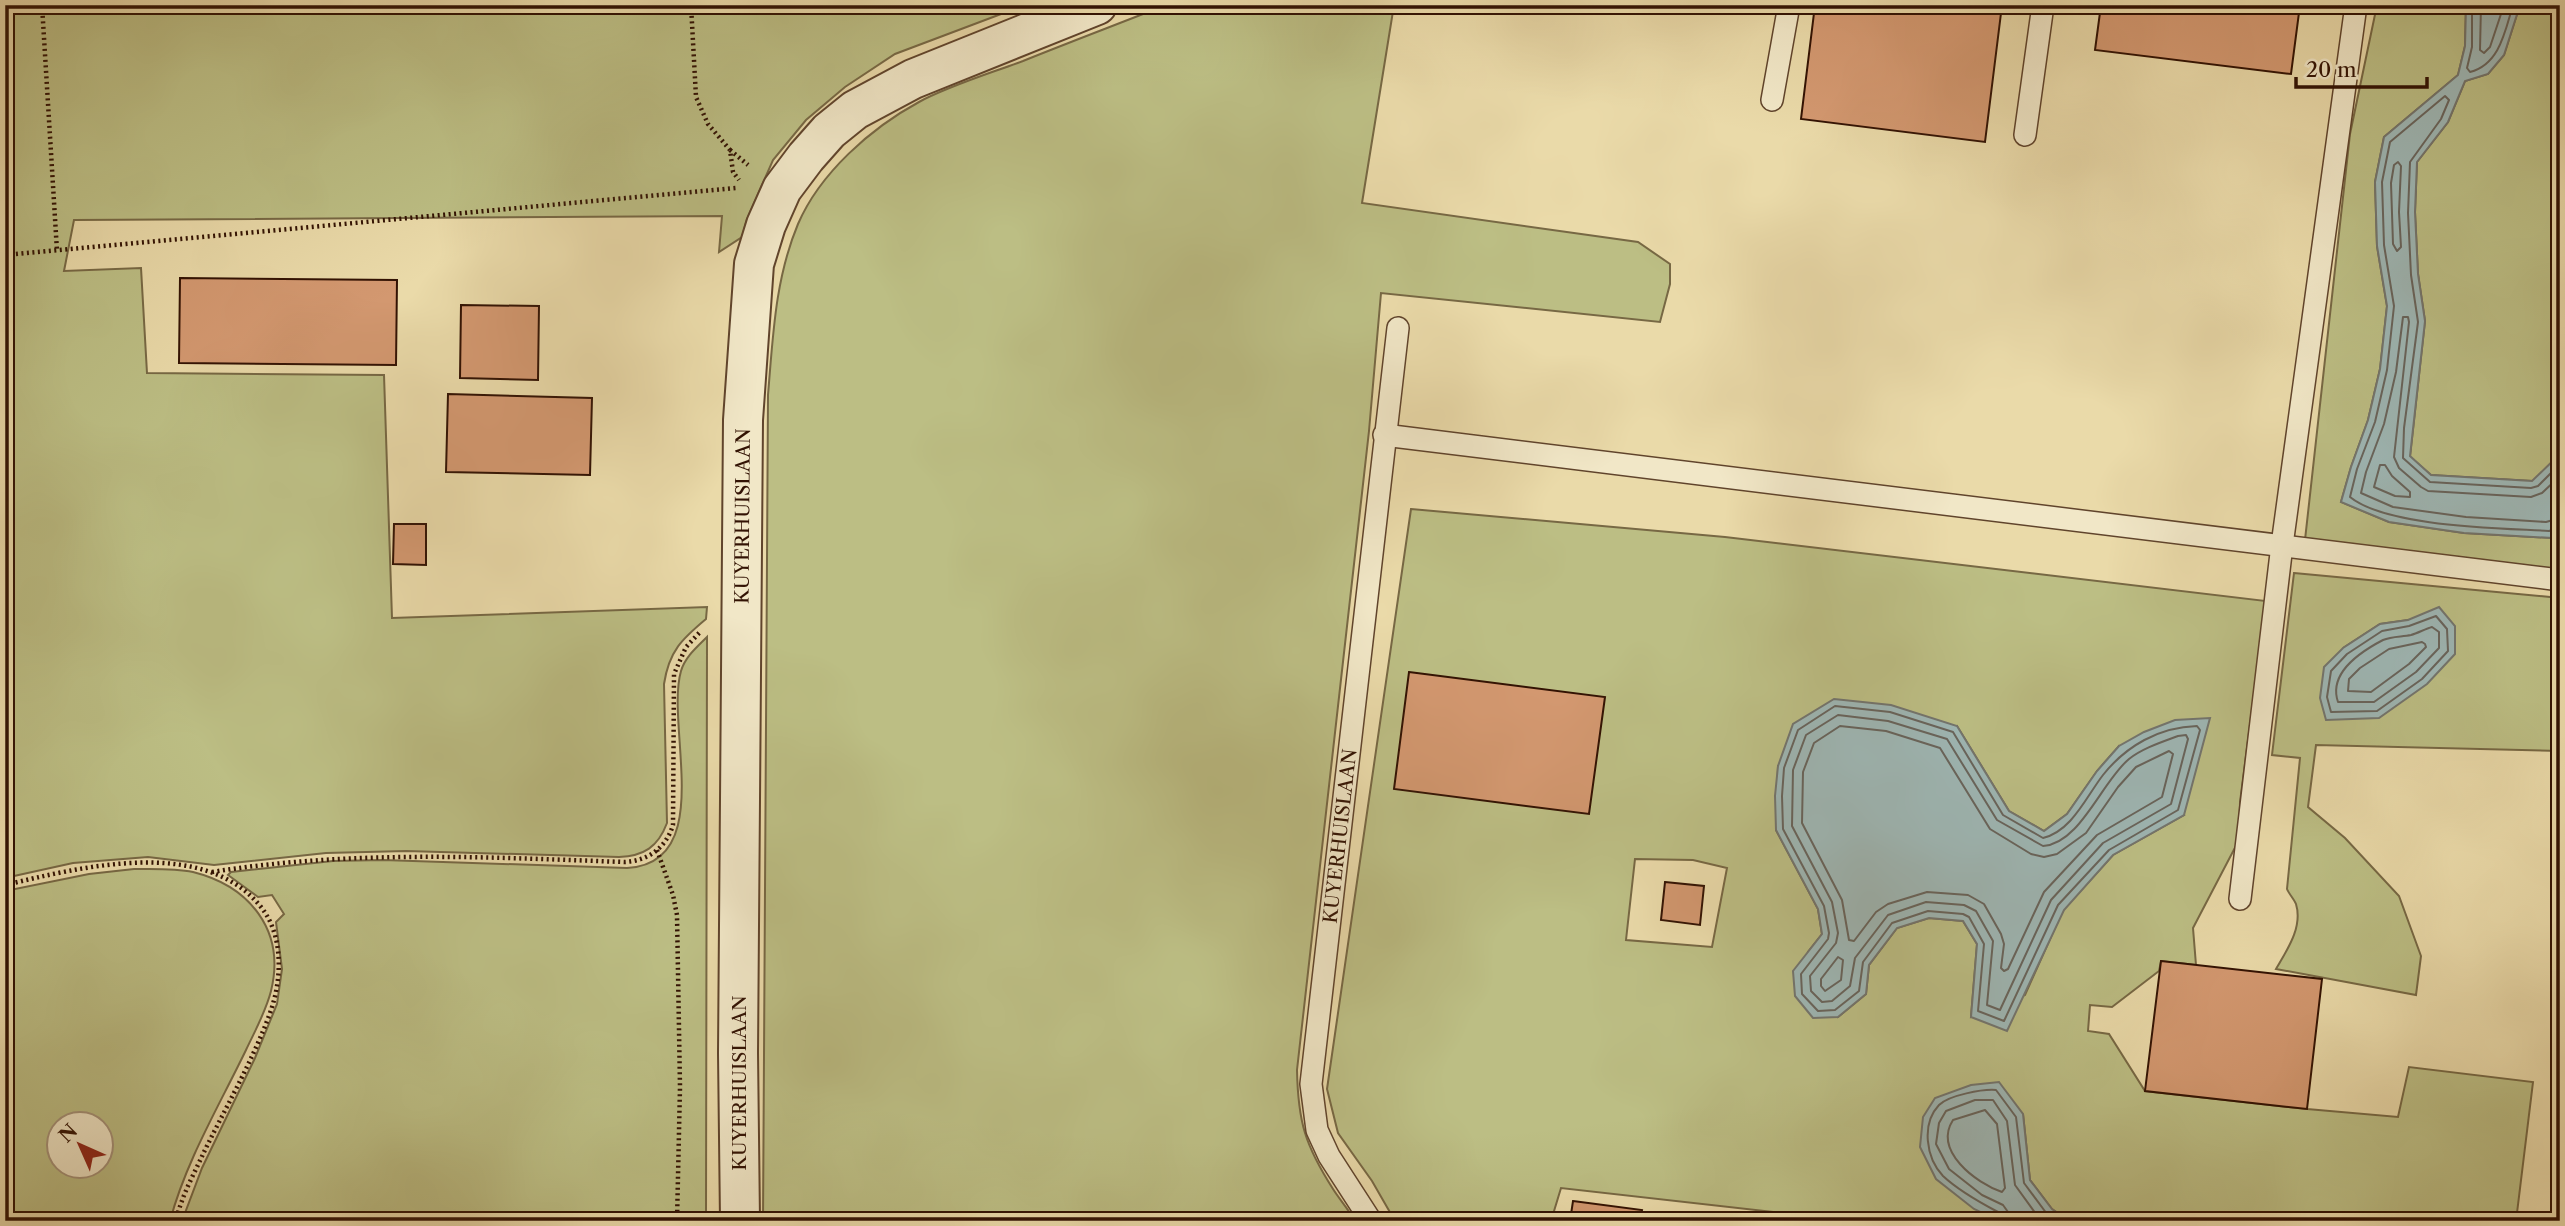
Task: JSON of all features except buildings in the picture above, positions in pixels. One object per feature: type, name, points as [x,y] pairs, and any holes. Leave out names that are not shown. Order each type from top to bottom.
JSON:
[{"type":"street","name":"KUYERHUISLAAN","points":[[740,1221],[738,1054],[743,420],[754,264],[766,225],[782,189],[829,131],[855,110],[913,79],[1097,5]]},
{"type":"lane","points":[[1772,100],[1789,5]]},
{"type":"lane","points":[[2025,135],[2043,5]]},
{"type":"lane","points":[[2240,899],[2282,545],[2356,5]]},
{"type":"lane","name":"KUYERHUISLAAN","points":[[1371,1221],[1325,1148],[1317,1130],[1311,1084],[1398,328]]},
{"type":"lane","points":[[1384,435],[2560,580]]},
{"type":"path","points":[[42,5],[57,251]]},
{"type":"path","points":[[5,255],[744,187],[733,172],[730,150],[708,124],[696,97],[691,5]]},
{"type":"path","points":[[212,872],[306,860],[380,856],[632,862],[648,857],[668,838],[674,815],[672,697],[675,667],[691,640],[704,629],[717,621],[742,614]]},
{"type":"path","points":[[657,850],[677,915],[680,1087],[677,1221]]},
{"type":"path","points":[[5,885],[55,873],[122,864],[185,865],[212,872],[243,890],[267,915],[278,948],[278,972],[270,1014],[197,1168],[176,1221]]},
{"type":"green space","points":[[5,5],[1025,5],[895,54],[845,87],[806,120],[773,160],[742,237],[719,252],[722,216],[74,220],[64,271],[141,268],[147,373],[384,375],[392,618],[707,607],[706,619],[678,647],[666,673],[667,823],[649,849],[636,855],[619,857],[406,851],[326,853],[214,865],[148,857],[73,863],[5,878]]},
{"type":"green space","points":[[1166,5],[1394,5],[1362,203],[1638,242],[1670,264],[1670,284],[1660,322],[1381,293],[1369,431],[1297,1070],[1299,1104],[1305,1133],[1323,1173],[1355,1221],[763,1221],[768,395],[776,308],[790,245],[808,205],[833,170],[865,139],[901,113],[956,85]]},
{"type":"green space","points":[[2377,5],[2466,5],[2465,46],[2458,75],[2384,137],[2375,182],[2377,246],[2387,306],[2380,369],[2368,420],[2341,502],[2389,522],[2464,533],[2553,538],[2560,531],[2560,572],[2305,540],[2350,134]]},
{"type":"green space","points":[[2520,5],[2560,5],[2560,454],[2533,481],[2431,475],[2410,457],[2425,321],[2418,274],[2415,212],[2417,162],[2448,122],[2465,81],[2488,74],[2504,55]]},
{"type":"green space","points":[[1411,509],[1725,537],[2266,601],[2240,802],[2239,840],[2193,928],[2196,965],[2161,961],[2159,971],[2112,1007],[2090,1005],[2088,1031],[2109,1034],[2145,1091],[2398,1117],[2409,1067],[2533,1082],[2516,1221],[2069,1221],[2052,1209],[2030,1180],[2023,1114],[1999,1221],[1809,1221],[1809,1216],[1561,1188],[1551,1221],[1395,1221],[1372,1181],[1338,1133],[1327,1089]],"holes":[[[1957,726],[2009,811],[2044,831],[2067,814],[2097,771],[2119,746],[2184,815],[2113,855],[2063,910],[2025,995],[1971,1017],[1977,944],[1963,921],[1929,918],[1897,928],[1869,965],[1866,994],[1838,1017],[1808,952],[1822,934],[1818,909],[1776,830],[1778,766]],[[1635,859],[1693,860],[1727,868],[1712,947],[1626,940]]]},
{"type":"green space","points":[[2294,573],[2560,598],[2560,751],[2316,745],[2308,807],[2345,838],[2399,896],[2421,956],[2416,995],[2276,969],[2293,938],[2298,913],[2287,889],[2300,758],[2272,755]],"holes":[[[2408,620],[2343,648],[2380,624]]]},
{"type":"green space","points":[[707,637],[706,1221],[182,1221],[202,1168],[255,1058],[277,1004],[282,969],[276,922],[284,914],[272,895],[258,897],[228,875],[231,872],[333,861],[383,860],[627,868],[655,860],[671,843],[679,818],[682,788],[678,695],[681,671],[688,657]]},
{"type":"green space","points":[[134,869],[193,872],[231,888],[259,914],[268,930],[274,969],[266,1006],[194,1155],[170,1221],[5,1221],[5,891],[89,874]]},
{"type":"water","points":[[2466,5],[2520,5],[2504,55],[2488,74],[2465,81],[2448,122],[2417,162],[2415,212],[2418,274],[2425,321],[2410,456],[2431,475],[2532,481],[2560,454],[2560,531],[2553,538],[2464,533],[2389,522],[2341,502],[2368,420],[2380,369],[2387,306],[2377,246],[2375,182],[2384,137],[2458,75],[2465,46]]},
{"type":"water","points":[[2439,607],[2455,626],[2455,654],[2427,684],[2379,718],[2326,720],[2320,698],[2324,667],[2343,648],[2380,624],[2408,620]]},
{"type":"water","points":[[1834,699],[1891,705],[1957,726],[2009,811],[2044,831],[2067,814],[2097,771],[2119,746],[2144,732],[2175,720],[2210,718],[2184,815],[2113,855],[2064,910],[2007,1031],[1971,1017],[1977,944],[1963,921],[1929,918],[1897,928],[1869,965],[1866,994],[1838,1017],[1813,1018],[1795,996],[1793,971],[1822,934],[1818,909],[1776,830],[1778,766],[1793,724]]},
{"type":"water","points":[[1999,1082],[2023,1114],[2030,1180],[2052,1209],[2069,1221],[1999,1221],[1974,1209],[1936,1179],[1920,1147],[1923,1117],[1935,1098],[1971,1085]]}]
